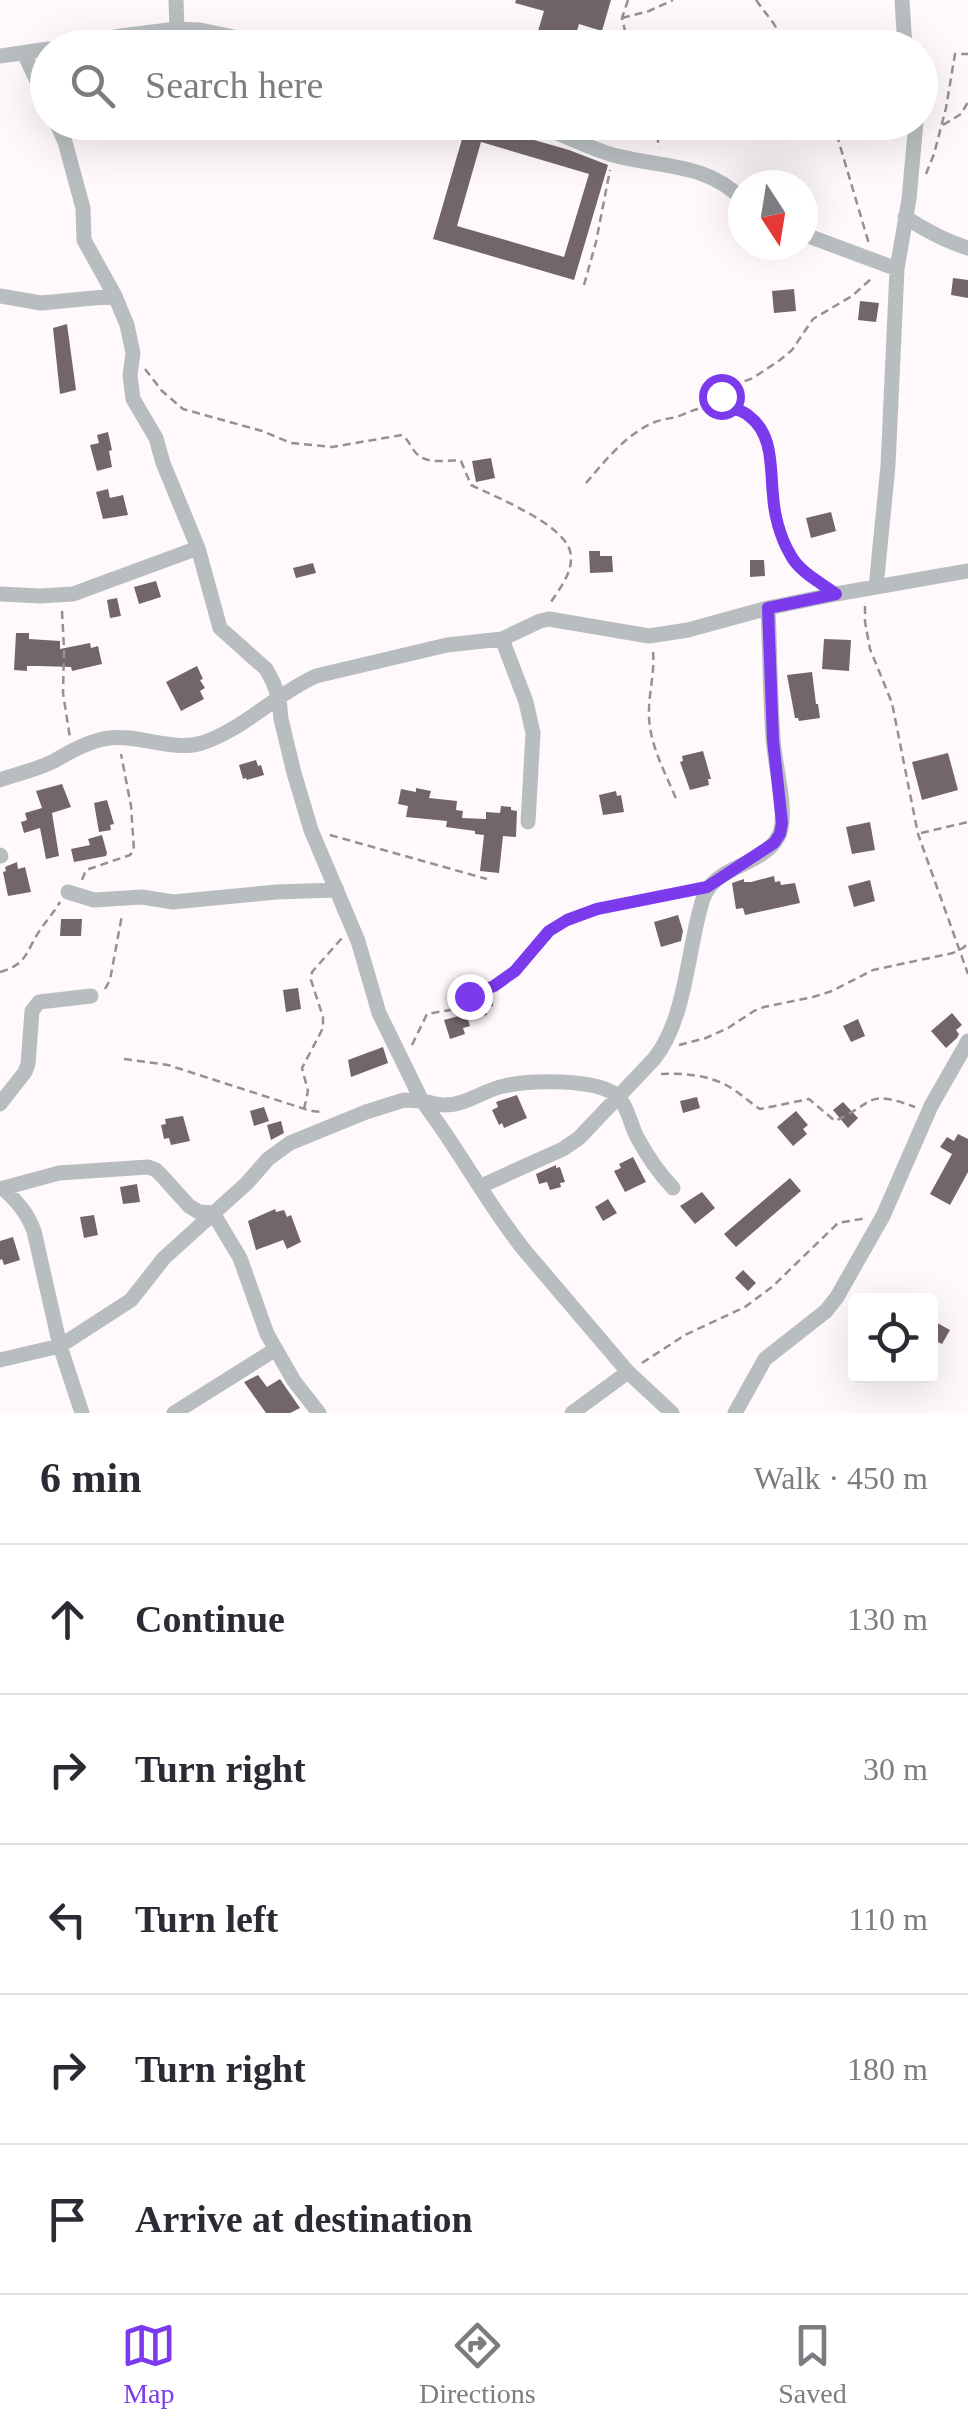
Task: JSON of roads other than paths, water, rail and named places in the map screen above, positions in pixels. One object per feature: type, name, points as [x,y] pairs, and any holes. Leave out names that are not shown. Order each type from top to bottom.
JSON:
[{"type":"street","points":[[176,0],[177,29]]},
{"type":"street","points":[[902,0],[904,30]]},
{"type":"street","points":[[169,30],[200,30]]},
{"type":"street","points":[[0,56],[30,52]]},
{"type":"street","points":[[24,53],[30,66]]},
{"type":"street","points":[[64,140],[82,208],[84,240],[123,312],[133,354],[130,375],[134,399],[156,438],[198,548],[220,628],[266,669],[279,698],[294,774],[311,830],[349,918],[379,1013],[422,1101],[509,1231],[628,1372],[672,1413]]},
{"type":"street","points":[[574,140],[613,154],[712,176],[728,185]]},
{"type":"street","points":[[870,588],[888,466],[885,264],[905,217],[914,140]]},
{"type":"street","points":[[905,217],[927,232],[968,248]]},
{"type":"street","points":[[818,239],[885,264]]},
{"type":"street","points":[[0,296],[41,304],[115,296]]},
{"type":"street","points":[[0,594],[57,596],[91,588],[198,548]]},
{"type":"street","points":[[0,780],[52,762],[91,742],[118,737],[182,745],[205,742],[316,676],[447,645],[502,638],[540,620],[649,636],[836,594],[968,571]]},
{"type":"street","points":[[481,1186],[563,1150],[663,1048],[676,1012],[707,887],[761,854],[780,834],[768,608]]},
{"type":"street","points":[[502,638],[533,733],[528,822]]},
{"type":"street","points":[[68,892],[94,900],[142,897],[172,902],[337,890]]},
{"type":"street","points":[[0,1104],[28,1064],[35,1005],[91,996]]},
{"type":"street","points":[[735,1413],[765,1359],[838,1297],[884,1216],[929,1112],[968,1041]]},
{"type":"street","points":[[0,1360],[60,1346],[131,1300],[164,1258],[268,1159],[290,1143],[404,1100],[446,1105],[520,1083],[581,1084],[606,1090],[619,1097],[656,1171],[673,1188]]},
{"type":"street","points":[[449,1136],[459,1103]]},
{"type":"street","points":[[2,1189],[59,1174],[148,1168],[162,1176],[189,1206],[213,1213]]},
{"type":"street","points":[[2,1189],[20,1204],[34,1231],[60,1346],[82,1413]]},
{"type":"street","points":[[213,1213],[240,1258],[276,1349],[319,1413]]},
{"type":"street","points":[[174,1413],[276,1349]]},
{"type":"street","points":[[572,1413],[628,1372]]}]
